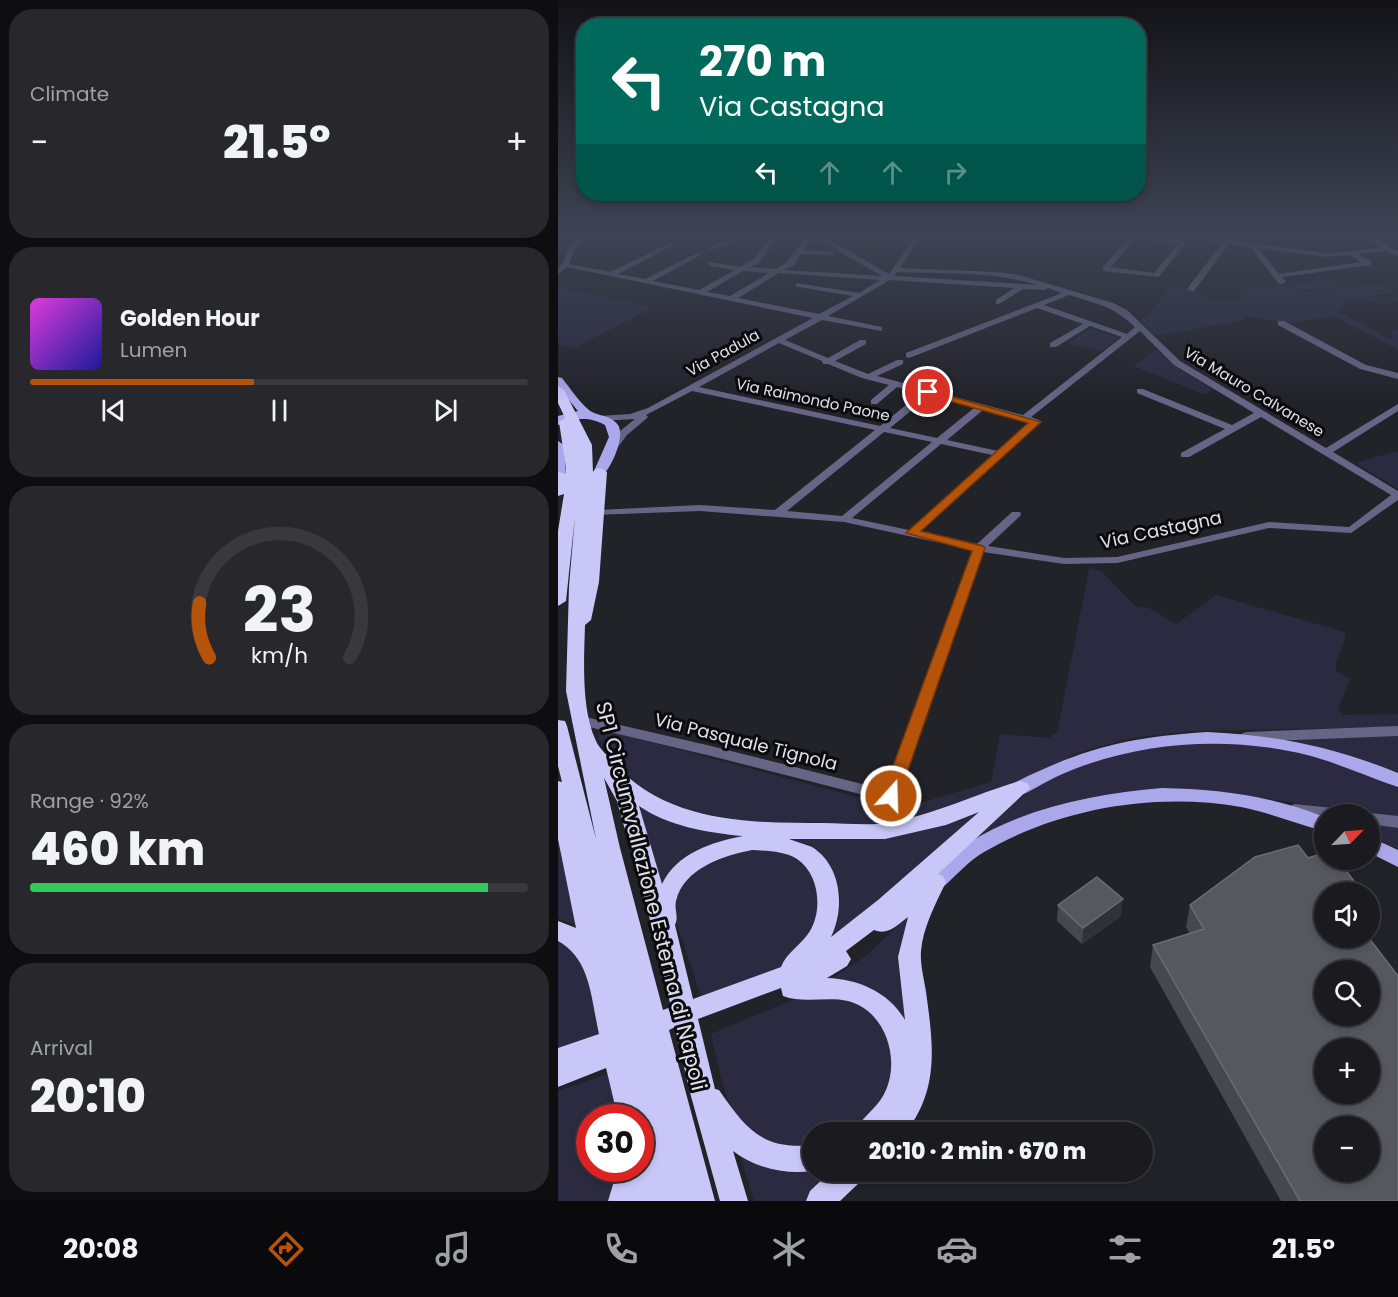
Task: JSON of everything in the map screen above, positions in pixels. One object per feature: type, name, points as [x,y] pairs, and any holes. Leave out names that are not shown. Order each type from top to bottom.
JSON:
[{"type":"highway","name":"SP1 Circumvallazione Esterna di Napoli","points":[[558,390],[585,445],[586,477],[574,640],[575,691],[568,733],[675,1201]]},
{"type":"highway","points":[[558,408],[564,417],[573,450],[574,481],[564,542],[558,601]]},
{"type":"highway","points":[[574,640],[583,622],[591,582],[600,472]]},
{"type":"highway","points":[[558,492],[560,476]]},
{"type":"highway","name":"SP1 Circumvallazione Esterna di Napoli","points":[[568,733],[612,860],[701,1201]]},
{"type":"highway","points":[[568,733],[617,780],[651,804],[681,818],[716,826],[778,831],[885,831],[946,817],[1020,788]]},
{"type":"highway","points":[[617,780],[627,801],[667,938],[702,1089],[734,1201]]},
{"type":"highway","points":[[558,788],[627,1104]]},
{"type":"highway","points":[[755,988],[800,970],[837,948],[1020,788]]},
{"type":"highway","points":[[667,938],[665,900],[678,876],[693,863],[715,851],[741,844],[780,842],[796,847],[810,856],[824,874],[829,892],[827,922],[818,939],[803,958],[788,971],[703,1013]]},
{"type":"highway","points":[[558,1075],[599,1052],[703,1013],[785,989],[815,975],[845,955],[935,882]]},
{"type":"highway","points":[[898,1122],[905,1112],[922,1068],[910,948],[917,923],[935,882]]},
{"type":"highway","points":[[558,930],[577,940],[593,957]]},
{"type":"highway","points":[[785,989],[835,988],[864,996],[883,1008],[897,1027],[905,1056],[903,1078],[895,1102],[880,1122]]},
{"type":"highway","points":[[558,1060],[599,1052]]},
{"type":"highway","points":[[702,1089],[740,1139],[767,1154],[794,1161],[802,1160]]},
{"type":"highway","points":[[622,1201],[628,1182]]},
{"type":"highway","points":[[645,1182],[650,1201]]},
{"type":"highway","points":[[820,1201],[840,1182]]},
{"type":"main road","points":[[558,380],[585,414]]},
{"type":"main road","points":[[558,421],[570,416],[585,414],[602,418],[615,429],[615,445],[600,472],[588,479],[566,481],[560,476],[558,445]]},
{"type":"main road","points":[[1020,788],[1069,762],[1108,749],[1174,738],[1220,738],[1263,742],[1308,751],[1391,777]]},
{"type":"main road","points":[[935,882],[975,848],[1007,831],[1041,817],[1086,804],[1126,798],[1180,796],[1279,808],[1314,820]]},
{"type":"main road","points":[[1380,849],[1398,858]]},
{"type":"street","points":[[696,290],[879,329]]},
{"type":"street","points":[[732,298],[746,290]]},
{"type":"street","points":[[829,290],[859,295]]},
{"type":"street","name":"Via Padula","points":[[615,445],[623,433],[651,411],[867,290]]},
{"type":"street","points":[[999,302],[1017,290]]},
{"type":"street","name":"Via Mauro Calvanese","points":[[1064,290],[1124,312],[1177,363],[1398,495]]},
{"type":"street","points":[[909,355],[1070,292]]},
{"type":"street","points":[[1037,305],[1126,336]]},
{"type":"street","points":[[1053,345],[1090,323]]},
{"type":"street","points":[[1281,323],[1363,367],[1398,376]]},
{"type":"street","points":[[1024,418],[1139,328]]},
{"type":"street","points":[[778,340],[826,362],[869,377],[1036,422],[912,533]]},
{"type":"street","points":[[826,362],[863,342]]},
{"type":"street","points":[[869,377],[900,362]]},
{"type":"street","points":[[874,402],[896,384]]},
{"type":"street","name":"Via Raimondo Paone","points":[[691,388],[879,430],[1000,454]]},
{"type":"street","points":[[1140,391],[1234,429]]},
{"type":"street","points":[[778,513],[928,392]]},
{"type":"street","points":[[844,519],[982,406]]},
{"type":"street","points":[[1326,452],[1398,407]]},
{"type":"street","name":"Via Padula","points":[[602,418],[631,417],[651,411]]},
{"type":"street","points":[[1185,454],[1261,413]]},
{"type":"street","name":"Via Castagna","points":[[598,513],[700,508],[778,513],[844,519],[979,548],[1064,561],[1117,560],[1269,525],[1351,530],[1398,495]]},
{"type":"street","points":[[979,548],[1016,514]]},
{"type":"street","name":"Via Pasquale Tignola","points":[[568,733],[711,751],[891,796],[979,548]]},
{"type":"street","points":[[1220,738],[1398,731]]},
{"type":"street","points":[[1279,808],[1314,812]]},
{"type":"street","points":[[1380,820],[1398,822]]},
{"type":"shaded area","points":[[558,290],[572,290],[653,307],[575,348],[558,344]]},
{"type":"shaded area","points":[[1166,290],[1190,290],[1215,302],[1245,298],[1237,290],[1297,290],[1302,292],[1391,290],[1397,293],[1376,294],[1372,297],[1385,301],[1398,297],[1398,301],[1391,300],[1383,304],[1358,298],[1348,301],[1338,311],[1390,339],[1393,336],[1390,332],[1398,329],[1398,350],[1334,316],[1290,323],[1241,316],[1245,320],[1156,336],[1140,320],[1147,317]]},
{"type":"shaded area","points":[[1090,328],[1119,338],[1102,351],[1068,344]]},
{"type":"shaded area","points":[[1156,349],[1179,369],[1212,389],[1206,395],[1133,366]]},
{"type":"shaded area","points":[[1398,451],[1398,489],[1356,463],[1393,452]]},
{"type":"shaded area","points":[[1089,568],[1101,571],[1135,606],[1149,608],[1176,624],[1216,595],[1344,632],[1346,636],[1336,662],[1336,671],[1350,679],[1338,709],[1344,715],[1398,714],[1398,727],[1192,731],[1131,738],[1080,752],[978,800],[878,827],[751,822],[684,810],[656,799],[635,783],[598,739],[599,732],[610,731],[894,807],[896,804],[920,803],[991,782],[1000,734],[1050,738],[1051,734],[1057,734]]},
{"type":"shaded area","points":[[1398,735],[1398,775],[1272,741]]},
{"type":"shaded area","points":[[1185,743],[1245,744],[1284,750],[1398,777],[1398,818],[1380,815],[1380,804],[1314,806],[1206,790],[1119,793],[1059,805],[963,848],[1017,800],[1053,776],[1108,756]]},
{"type":"shaded area","points":[[637,802],[819,837],[993,802],[828,947],[839,910],[838,889],[827,872],[801,845],[782,838],[762,838],[742,844],[681,877],[661,885]]},
{"type":"shaded area","points":[[558,817],[578,926],[558,918]]},
{"type":"shaded area","points":[[1380,825],[1398,826],[1398,850],[1380,840]]},
{"type":"shaded area","points":[[770,847],[794,858],[808,868],[825,907],[789,966],[703,1003],[674,915],[675,897],[689,874],[722,853]]},
{"type":"shaded area","points":[[913,911],[913,1038],[826,982],[867,955]]},
{"type":"shaded area","points":[[558,935],[586,959],[601,1040],[558,1055]]},
{"type":"shaded area","points":[[821,993],[866,1005],[893,1038],[890,1092],[862,1122],[802,1122],[802,1148],[785,1147],[764,1140],[748,1130],[736,1117],[722,1081],[711,1034],[797,998]]},
{"type":"shaded area","points":[[607,1074],[615,1104],[576,1104],[576,1182],[621,1182],[614,1201],[558,1201],[558,1091]]},
{"type":"shaded area","points":[[743,1150],[802,1163],[802,1182],[829,1182],[811,1201],[754,1201],[741,1158]]},
{"type":"building","points":[[1298,845],[1308,858],[1314,856],[1314,870],[1346,870],[1355,882],[1314,882],[1314,948],[1377,948],[1398,976],[1398,1201],[1300,1201],[1153,945],[1204,929],[1190,905],[1255,857]]},
{"type":"building","points":[[1097,877],[1123,899],[1083,928],[1058,905]]},
{"type":"route","points":[[891,796],[979,548],[912,533],[1036,422],[928,392]]}]
